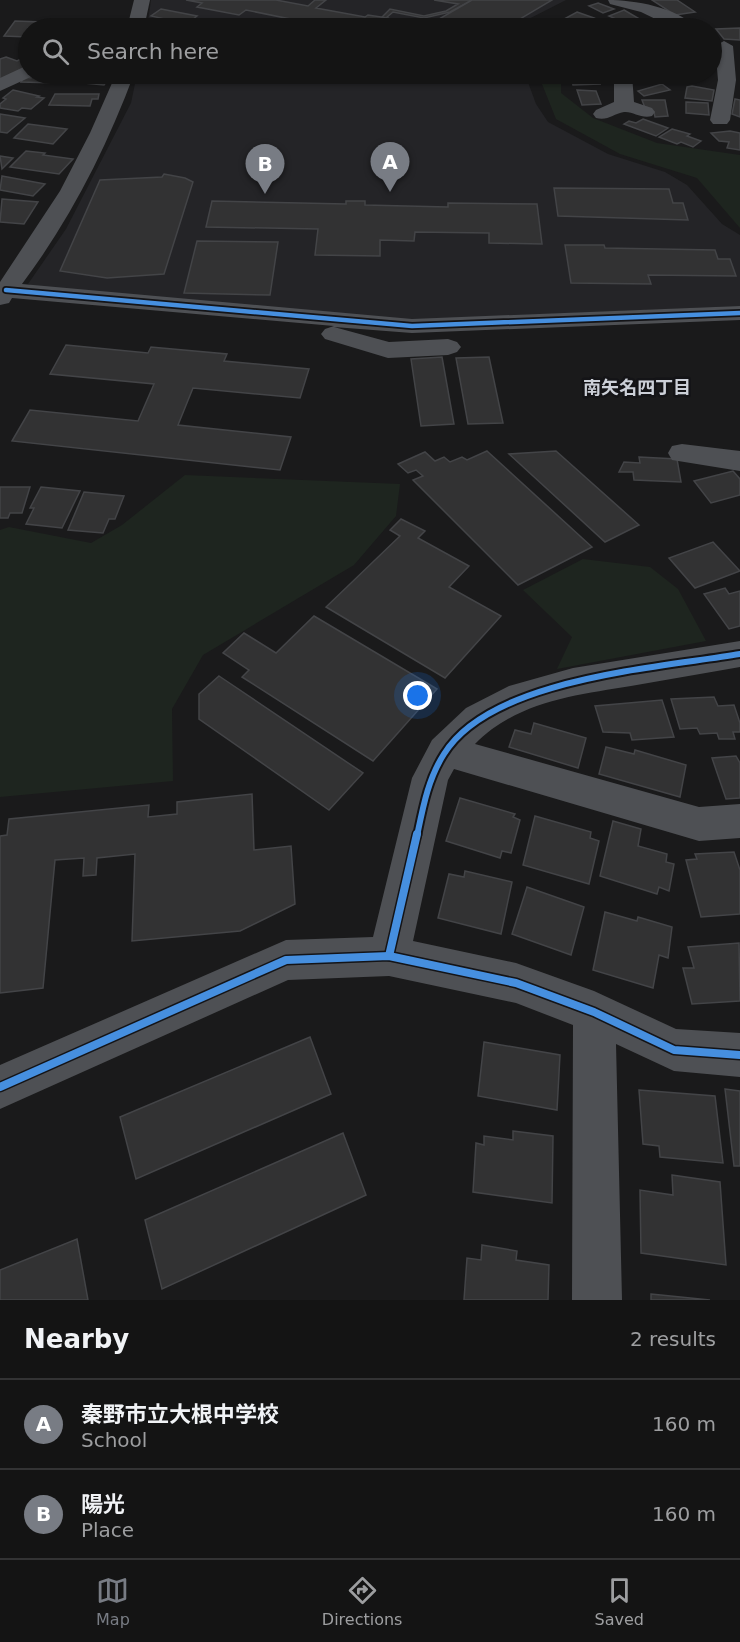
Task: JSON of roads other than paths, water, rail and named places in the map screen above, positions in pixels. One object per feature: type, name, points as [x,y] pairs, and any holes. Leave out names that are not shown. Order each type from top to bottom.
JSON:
[{"type":"street","points":[[138,18],[142,0]]},
{"type":"street","points":[[616,0],[647,8],[666,18]]},
{"type":"street","points":[[721,120],[727,80],[722,54]]},
{"type":"street","points":[[0,85],[18,76]]},
{"type":"street","points":[[3,294],[50,230],[114,104],[121,84]]},
{"type":"street","points":[[623,84],[624,105]]},
{"type":"street","points":[[603,114],[624,105],[645,112]]},
{"type":"street","points":[[3,294],[266,314],[388,350],[740,319]]},
{"type":"street","points":[[682,453],[740,460]]},
{"type":"street","points":[[389,956],[430,778],[445,752],[478,718],[522,696],[573,682],[740,654]]},
{"type":"street","points":[[445,752],[699,824],[740,821]]},
{"type":"street","points":[[0,1087],[286,960],[389,956],[516,983],[594,1012],[674,1050],[740,1055]]},
{"type":"street","points":[[594,1012],[597,1300]]},
{"type":"place","name":"秦野市立大根中学校","points":[[390,192]]},
{"type":"place","name":"陽光","points":[[265,194]]},
{"type":"district","name":"南矢名四丁目","points":[[637,388]]}]
